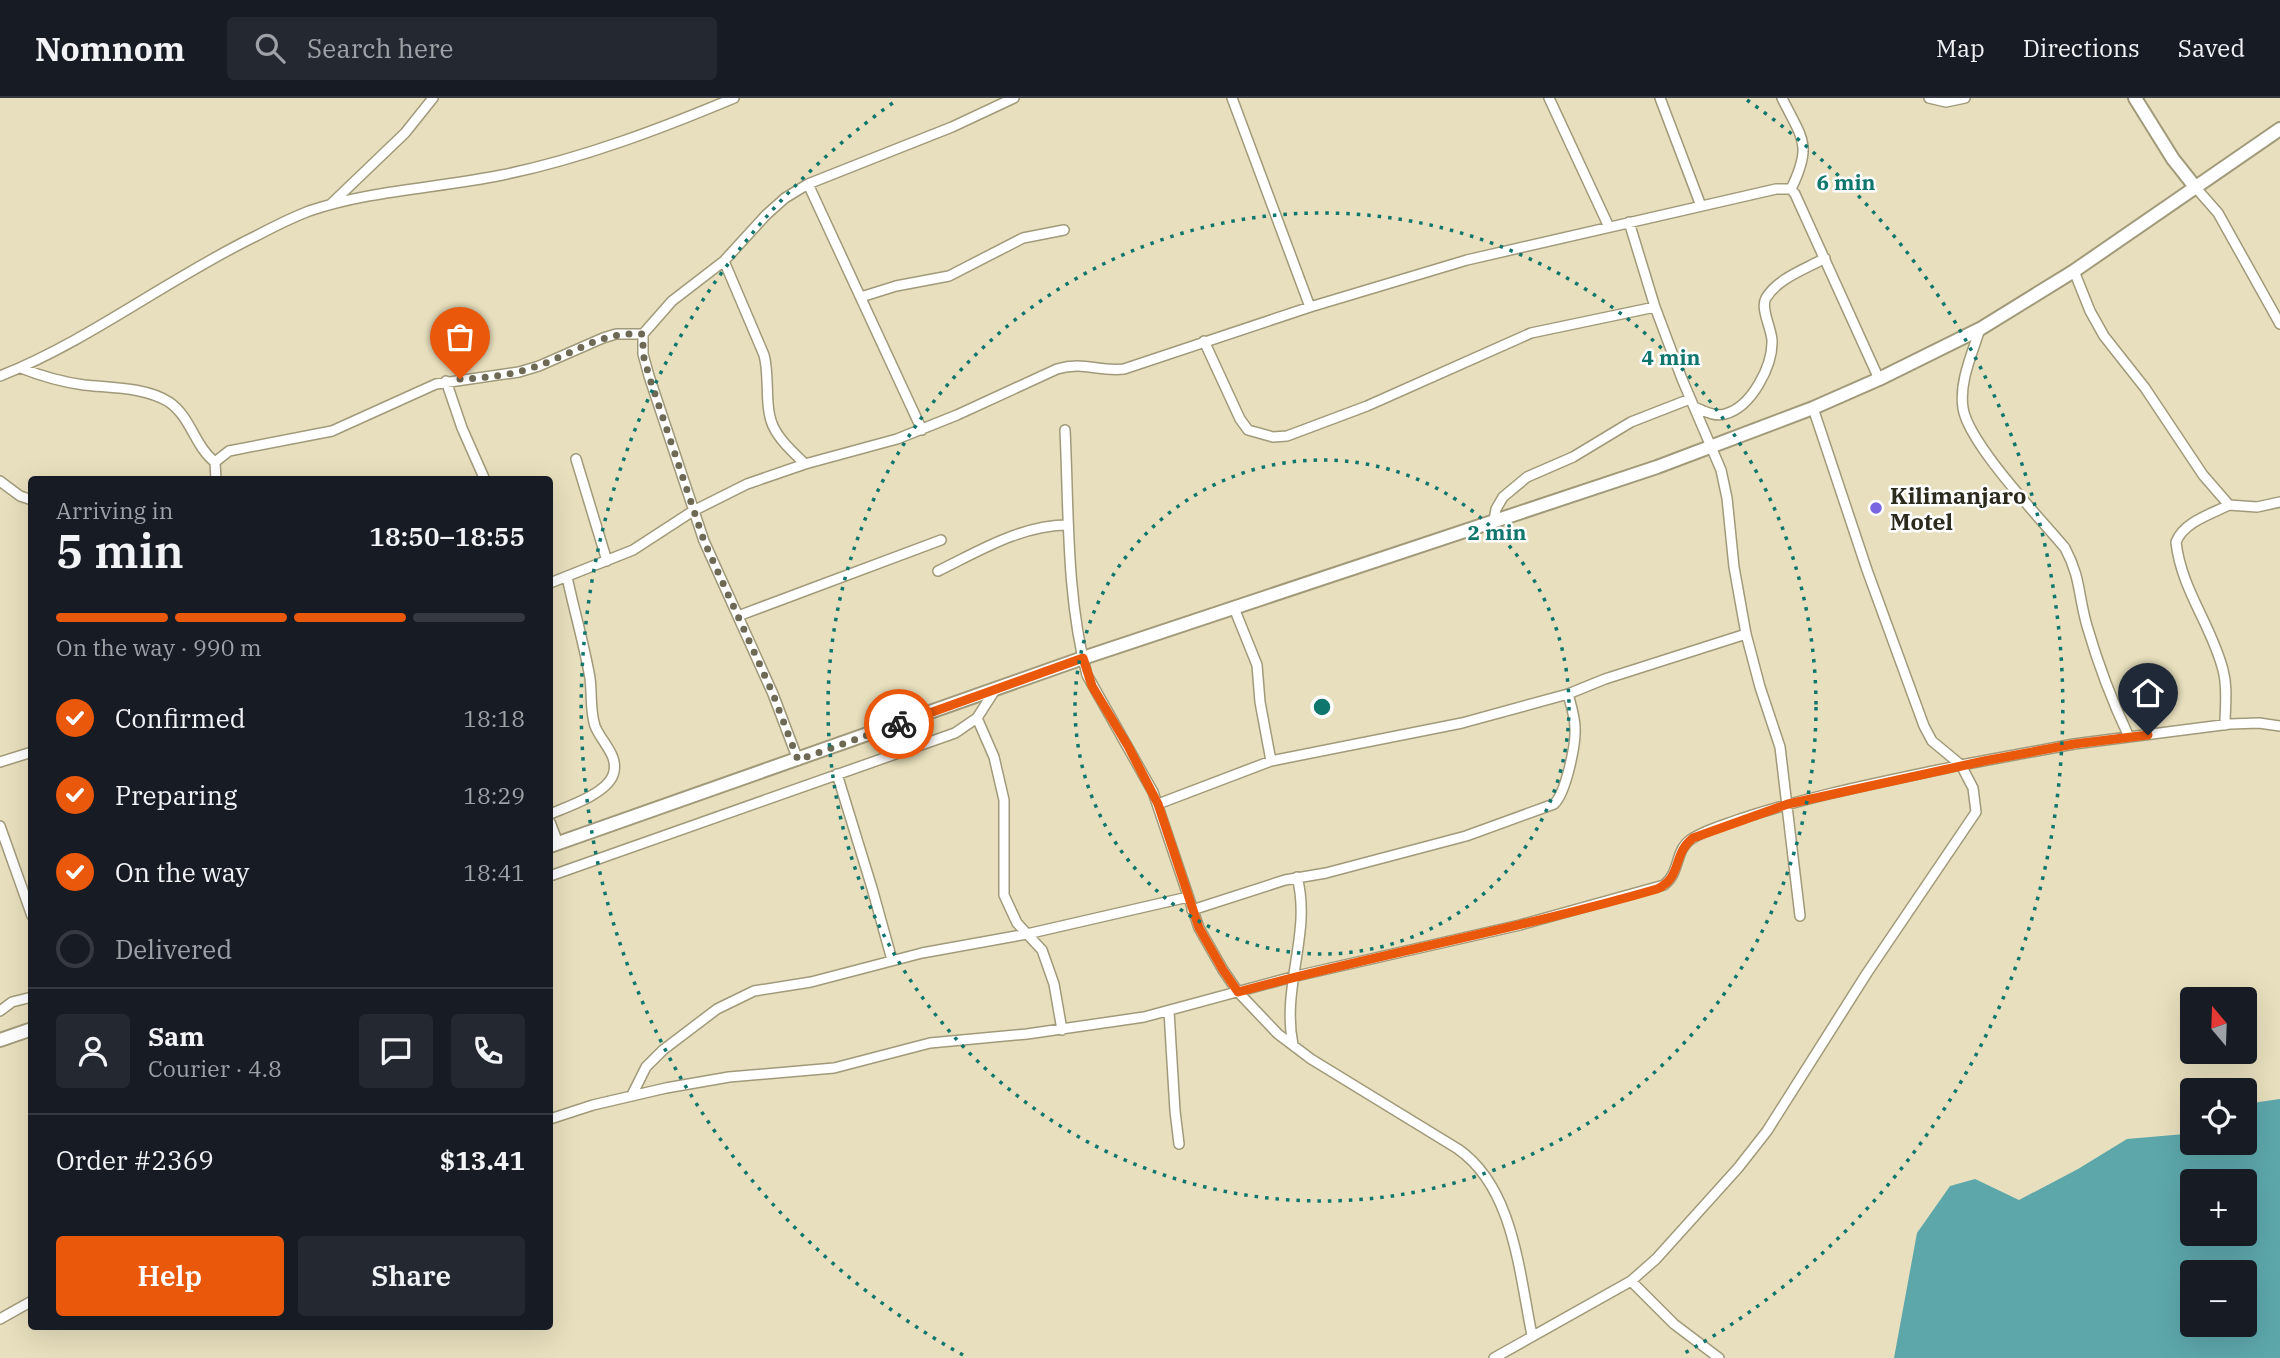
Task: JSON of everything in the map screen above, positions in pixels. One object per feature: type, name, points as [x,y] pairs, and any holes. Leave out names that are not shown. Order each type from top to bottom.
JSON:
[{"type":"street","points":[[329,205],[405,133],[433,98]]},
{"type":"street","points":[[1,377],[58,349],[227,250],[284,222],[329,205],[518,172],[600,148],[734,98]]},
{"type":"street","points":[[798,760],[773,694],[704,541],[649,376],[643,354],[643,334],[672,301],[724,261],[785,198],[808,184],[952,127],[1014,98]]},
{"type":"street","points":[[1233,98],[1310,307]]},
{"type":"street","points":[[1549,98],[1609,227]]},
{"type":"street","points":[[1660,98],[1701,206]]},
{"type":"street","points":[[1782,98],[1804,145],[1803,165],[1791,189]]},
{"type":"street","points":[[1929,98],[1938,102],[1965,98]]},
{"type":"street","points":[[2135,98],[2173,159],[2218,213],[2280,324]]},
{"type":"street","points":[[554,845],[1083,658],[1713,447],[1813,408],[1980,329],[2074,271],[2280,129]]},
{"type":"street","points":[[808,184],[922,430]]},
{"type":"street","points":[[553,582],[607,561],[660,534],[693,510],[747,484],[804,464],[867,449],[922,430],[1072,364],[1106,371],[1124,369],[1310,307],[1467,260],[1776,189],[1791,189]]},
{"type":"street","points":[[1791,189],[1879,379]]},
{"type":"street","points":[[1629,222],[1655,306],[1692,403],[1713,447],[1727,498],[1734,567],[1746,634],[1780,747],[1800,916]]},
{"type":"street","points":[[862,297],[897,286],[949,276],[981,257],[1023,238],[1064,230]]},
{"type":"street","points":[[1494,520],[1496,509],[1503,497],[1527,477],[1573,457],[1631,422],[1692,403],[1714,415],[1724,415],[1737,409],[1750,396],[1772,352],[1765,299],[1775,287],[1825,258]]},
{"type":"street","points":[[724,261],[764,355],[768,369],[769,412],[773,425],[804,464]]},
{"type":"street","points":[[2074,271],[2090,311],[2104,336],[2145,388],[2203,475],[2229,505]]},
{"type":"street","points":[[1204,341],[1240,419],[1248,430],[1261,436],[1273,437],[1294,434],[1367,406],[1531,333],[1655,306]]},
{"type":"street","points":[[1980,329],[1962,391],[1963,411],[1968,424],[1997,467],[2065,548],[2073,563],[2095,653],[2111,699],[2129,737]]},
{"type":"street","points":[[215,476],[215,462],[229,451],[332,431],[446,381],[519,372],[616,334],[643,334]]},
{"type":"street","points":[[21,368],[65,382],[128,390],[168,402],[186,419],[206,453],[215,462]]},
{"type":"street","points":[[446,381],[458,418],[483,476]]},
{"type":"street","points":[[1494,1358],[1631,1281],[1656,1259],[1738,1168],[1767,1131],[1867,973],[1976,812],[1973,788],[1961,765],[1932,741],[1920,718],[1813,408]]},
{"type":"street","points":[[1065,430],[1068,525],[1075,607],[1083,658],[1092,686],[1158,804],[1192,910],[1208,946],[1238,992],[1270,1026],[1293,1045],[1354,1086],[1472,1158],[1483,1171],[1503,1209],[1532,1335]]},
{"type":"street","points":[[576,459],[607,561]]},
{"type":"street","points":[[0,481],[28,499]]},
{"type":"street","points":[[2225,725],[2224,673],[2217,650],[2187,587],[2176,542],[2190,525],[2229,505],[2257,507],[2280,502]]},
{"type":"street","points":[[938,571],[1023,532],[1049,525],[1068,525]]},
{"type":"street","points":[[738,616],[941,540]]},
{"type":"street","points":[[553,813],[596,793],[610,781],[614,772],[614,760],[593,718],[589,674],[567,577]]},
{"type":"street","points":[[1234,608],[1257,665],[1270,761]]},
{"type":"street","points":[[1158,804],[1270,761],[1462,723],[1568,694],[1649,664],[1746,634]]},
{"type":"street","points":[[553,875],[955,733],[977,718],[995,690]]},
{"type":"street","points":[[1192,910],[1297,877],[1326,873],[1466,836],[1554,804],[1561,795],[1575,737],[1568,694]]},
{"type":"street","points":[[977,718],[994,757],[1004,800],[1004,895],[1017,923],[1042,950],[1056,994],[1062,1030]]},
{"type":"street","points":[[553,1118],[632,1096],[729,1077],[834,1068],[930,1044],[1062,1030],[1169,1011],[1292,977],[1520,925],[1657,889],[1672,878],[1682,849],[1693,838],[1788,804],[1961,765],[2074,744],[2225,725],[2259,723],[2280,726]]},
{"type":"street","points":[[0,762],[28,753]]},
{"type":"street","points":[[837,774],[892,960]]},
{"type":"street","points":[[0,825],[28,905]]},
{"type":"street","points":[[1293,1045],[1289,1013],[1303,909],[1297,877]]},
{"type":"street","points":[[632,1096],[641,1074],[653,1059],[717,1009],[735,999],[769,987],[811,982],[956,945],[1027,934],[1188,897]]},
{"type":"street","points":[[0,1011],[12,1002],[28,997]]},
{"type":"street","points":[[1169,1011],[1175,1111],[1180,1144]]},
{"type":"street","points":[[1,1037],[28,1030]]},
{"type":"street","points":[[1631,1281],[1674,1324],[1719,1358]]},
{"type":"street","points":[[0,1319],[28,1303]]},
{"type":"water","points":[[2280,1099],[2280,1358],[1894,1358],[1917,1233],[1950,1186],[1975,1179],[2019,1200],[2127,1139],[2180,1134],[2180,1155],[2257,1155],[2257,1102]]},
{"type":"way so far","points":[[460,379],[519,372],[616,334],[643,334],[643,354],[649,376],[704,541],[773,694],[798,760],[899,724]]},
{"type":"place","name":"Kilimanjaro Motel","points":[[1876,508]]},
{"type":"route","points":[[899,724],[1083,658],[1087,675],[1098,698],[1153,792],[1199,928],[1238,992],[1520,925],[1657,889],[1672,878],[1682,849],[1693,838],[1720,826],[1788,804],[1984,761],[2074,744],[2148,735]]}]
